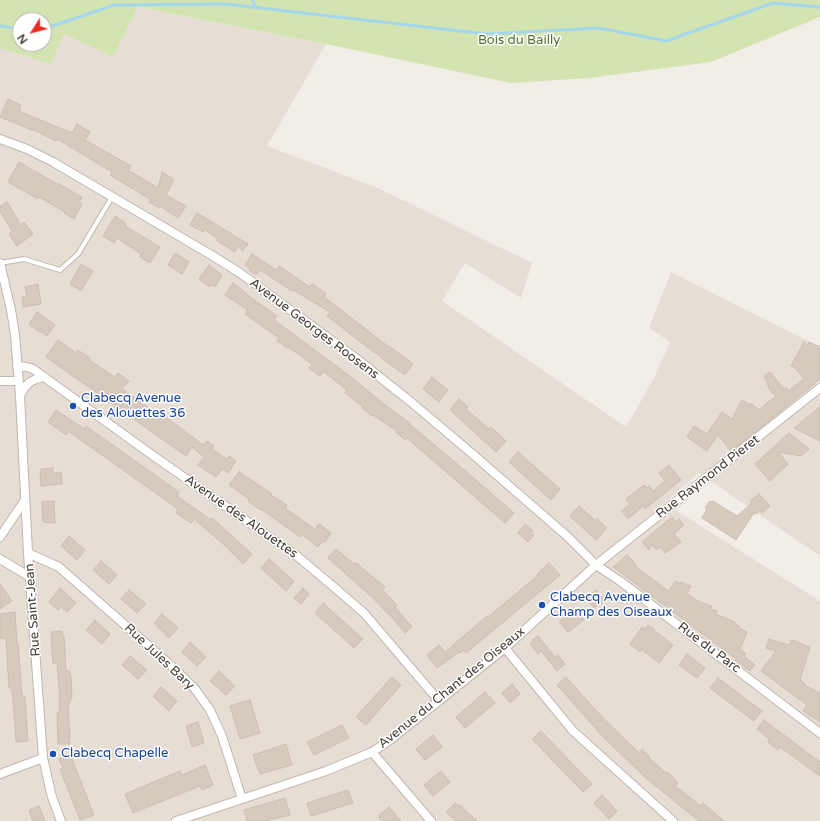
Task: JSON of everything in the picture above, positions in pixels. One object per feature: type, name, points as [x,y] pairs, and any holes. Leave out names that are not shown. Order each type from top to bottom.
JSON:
[{"type":"street","name":"Avenue Georges Roosens","points":[[0,139],[27,149],[54,162],[240,273],[357,359],[469,450],[567,536],[596,565]]},
{"type":"street","name":"Rue Saint-Jean","points":[[0,263],[11,310],[19,381],[28,553],[43,758],[52,797],[61,821]]},
{"type":"street","name":"Avenue des Alouettes","points":[[17,366],[33,369],[155,457],[297,556],[364,613],[439,701]]},
{"type":"street","points":[[20,396],[24,388],[30,382],[44,377]]},
{"type":"street","points":[[0,381],[19,381]]},
{"type":"street","name":"Rue Raymond Pieret","points":[[596,565],[820,388]]},
{"type":"street","points":[[0,537],[25,500]]},
{"type":"street","name":"Rue Jules Bary","points":[[28,553],[59,567],[175,669],[195,689],[210,710],[222,736],[242,799]]},
{"type":"street","points":[[0,559],[30,577]]},
{"type":"street","name":"Avenue du Chant des Oiseaux","points":[[176,821],[326,771],[372,752],[390,740],[505,648],[596,565]]},
{"type":"street","name":"Rue du Parc","points":[[596,565],[627,586],[820,733]]},
{"type":"street","points":[[505,648],[573,731],[673,821]]},
{"type":"street","points":[[372,752],[431,821]]},
{"type":"street","points":[[0,774],[43,758]]},
{"type":"lane","points":[[0,263],[24,259],[60,270],[78,254],[112,196]]},
{"type":"shaded area","points":[[138,7],[326,44],[267,146],[378,188],[532,263],[521,298],[465,263],[442,301],[626,427],[654,378],[670,342],[649,328],[671,272],[820,347],[820,381],[816,384],[820,388],[820,556],[699,473],[668,500],[677,511],[820,601],[820,821],[0,821],[0,48],[51,64],[64,34],[113,57]]},
{"type":"green space","name":"Bois du Bailly","points":[[0,0],[820,0],[820,17],[711,62],[590,78],[511,83],[326,44],[138,7],[113,57],[64,34],[51,64],[13,52],[52,52],[52,12],[12,12],[12,52],[0,48]]},
{"type":"building","points":[[8,99],[21,105],[19,111],[72,133],[77,124],[90,132],[85,140],[131,166],[128,170],[158,188],[162,172],[174,180],[166,195],[186,206],[178,218],[160,206],[159,208],[149,202],[150,199],[110,175],[112,172],[57,139],[56,141],[34,130],[0,117]]},
{"type":"building","points":[[19,162],[82,197],[79,202],[82,204],[74,219],[39,197],[38,199],[8,182]]},
{"type":"building","points":[[7,202],[21,225],[24,222],[33,234],[17,246],[9,234],[12,231],[0,211],[0,206]]},
{"type":"building","points":[[197,213],[248,244],[243,251],[238,247],[235,252],[216,240],[217,238],[204,229],[203,232],[190,225]]},
{"type":"building","points":[[115,216],[126,223],[125,226],[160,247],[150,263],[140,257],[141,254],[117,238],[114,243],[103,236]]},
{"type":"building","points":[[174,254],[177,254],[189,262],[182,274],[168,265]]},
{"type":"building","points":[[252,254],[276,270],[279,266],[310,287],[312,284],[326,293],[324,297],[413,364],[405,375],[327,316],[330,312],[293,290],[292,291],[260,270],[256,275],[249,270],[250,269],[245,265]]},
{"type":"building","points":[[81,264],[93,271],[81,291],[70,284]]},
{"type":"building","points":[[209,265],[222,275],[215,287],[211,284],[210,287],[199,279]]},
{"type":"building","points":[[233,283],[277,316],[274,320],[410,423],[409,424],[514,513],[505,523],[407,438],[405,440],[396,432],[397,431],[362,408],[363,407],[345,393],[347,390],[324,372],[320,376],[309,368],[312,364],[277,341],[279,338],[245,314],[248,310],[225,295]]},
{"type":"building","points":[[38,284],[41,304],[23,307],[22,297],[27,296],[25,287]]},
{"type":"building","points":[[37,312],[55,325],[47,336],[29,324]]},
{"type":"building","points":[[58,340],[76,353],[78,350],[90,358],[89,360],[115,377],[118,373],[129,381],[122,389],[166,420],[167,418],[203,445],[207,441],[214,446],[212,449],[219,454],[227,459],[229,456],[236,461],[228,473],[222,469],[216,477],[198,465],[204,457],[192,447],[186,456],[46,357]]},
{"type":"building","points":[[804,342],[808,345],[809,342],[820,347],[820,379],[770,420],[731,451],[718,435],[707,451],[687,437],[694,426],[707,434],[722,412],[732,419],[742,400],[759,410],[776,397],[770,390],[764,376],[770,372],[784,389],[786,387],[788,391],[804,379],[795,368],[791,366]]},
{"type":"building","points":[[432,377],[448,390],[439,402],[423,389]]},
{"type":"building","points":[[459,399],[468,407],[466,409],[489,429],[491,427],[506,441],[496,452],[450,410]]},
{"type":"building","points":[[820,407],[820,441],[794,428]]},
{"type":"building","points":[[56,410],[84,429],[86,426],[179,492],[177,496],[211,520],[212,518],[252,554],[243,564],[221,542],[194,519],[191,523],[176,513],[178,509],[68,431],[66,435],[48,422]]},
{"type":"building","points":[[789,433],[809,449],[801,456],[778,452],[788,464],[770,481],[755,464]]},
{"type":"building","points":[[518,452],[560,489],[551,500],[509,462]]},
{"type":"building","points":[[669,465],[681,480],[645,509],[643,506],[628,519],[622,511],[630,504],[626,499],[644,485],[647,488],[649,486],[653,491],[665,481],[659,473]]},
{"type":"building","points":[[53,468],[53,473],[61,472],[62,484],[41,486],[41,469]]},
{"type":"building","points":[[239,472],[287,505],[285,508],[315,529],[319,524],[331,533],[325,542],[323,541],[318,547],[302,535],[300,537],[248,501],[249,499],[229,485]]},
{"type":"building","points":[[759,494],[770,506],[762,513],[760,511],[756,514],[754,513],[736,540],[702,518],[707,509],[705,508],[710,501],[713,501],[737,516],[752,503],[750,501]]},
{"type":"building","points":[[54,501],[55,523],[43,522],[42,502]]},
{"type":"building","points":[[579,506],[596,521],[597,519],[607,528],[596,540],[570,516]]},
{"type":"building","points":[[672,517],[676,522],[679,519],[684,525],[674,534],[681,542],[665,553],[660,547],[657,550],[652,545],[649,550],[642,542]]},
{"type":"building","points":[[525,524],[533,531],[531,533],[534,535],[528,542],[518,533]]},
{"type":"building","points":[[69,536],[85,550],[77,560],[61,546]]},
{"type":"building","points":[[336,549],[385,587],[382,590],[397,605],[395,607],[412,627],[405,633],[374,599],[328,558]]},
{"type":"building","points":[[627,555],[633,561],[632,562],[636,564],[635,566],[668,591],[676,581],[680,584],[681,582],[691,586],[687,594],[700,602],[712,606],[711,609],[717,611],[716,614],[735,622],[734,623],[740,627],[739,628],[747,632],[740,649],[746,654],[744,656],[755,665],[750,671],[613,567]]},
{"type":"building","points":[[269,559],[294,581],[286,591],[261,568]]},
{"type":"building","points":[[101,561],[117,575],[109,584],[93,570]]},
{"type":"building","points":[[549,563],[560,575],[466,653],[464,650],[460,653],[459,652],[437,668],[427,655],[439,645],[445,652],[538,575],[537,574]]},
{"type":"building","points":[[0,584],[12,601],[0,609]]},
{"type":"building","points":[[60,588],[76,603],[67,612],[61,606],[58,610],[49,602]]},
{"type":"building","points":[[303,588],[309,594],[301,604],[294,598]]},
{"type":"building","points":[[129,590],[146,604],[137,613],[121,599]]},
{"type":"building","points":[[596,590],[604,600],[594,608],[586,599]]},
{"type":"building","points":[[323,603],[363,639],[354,648],[315,613]]},
{"type":"building","points":[[574,608],[584,620],[568,632],[559,622]]},
{"type":"building","points":[[15,612],[22,696],[25,696],[28,741],[16,742],[12,688],[9,688],[6,638],[0,638],[0,614]]},
{"type":"building","points":[[162,614],[178,628],[169,638],[154,623]]},
{"type":"building","points":[[95,620],[110,634],[102,644],[86,630]]},
{"type":"building","points":[[648,625],[655,630],[654,632],[673,645],[659,663],[641,649],[640,652],[630,644],[642,627],[645,629]]},
{"type":"building","points":[[62,631],[64,636],[66,671],[70,671],[71,676],[72,698],[70,698],[70,703],[68,703],[70,744],[58,744],[57,712],[60,712],[60,698],[57,663],[53,664],[51,632]]},
{"type":"building","points":[[538,636],[555,657],[558,655],[565,664],[557,671],[541,651],[538,654],[530,644],[534,642],[532,640]]},
{"type":"building","points":[[769,639],[789,645],[792,640],[810,647],[800,680],[805,684],[804,685],[820,693],[820,722],[803,711],[807,705],[761,671],[776,651],[766,648]]},
{"type":"building","points":[[190,642],[206,657],[197,666],[182,652]]},
{"type":"building","points":[[687,654],[705,668],[697,678],[679,665]]},
{"type":"building","points":[[130,656],[147,670],[138,679],[122,665]]},
{"type":"building","points":[[219,671],[235,686],[226,695],[210,681]]},
{"type":"building","points":[[392,677],[401,685],[366,725],[356,717]]},
{"type":"building","points":[[566,677],[602,717],[639,753],[642,749],[650,757],[649,758],[675,779],[678,783],[675,786],[701,806],[703,803],[724,821],[699,821],[647,779],[605,739],[557,685]]},
{"type":"building","points":[[718,678],[762,711],[754,721],[710,688]]},
{"type":"building","points":[[512,684],[520,694],[510,703],[502,693]]},
{"type":"building","points":[[161,687],[177,701],[169,711],[153,696]]},
{"type":"building","points":[[485,692],[495,703],[465,728],[456,717]]},
{"type":"building","points":[[250,700],[260,733],[240,739],[230,706]]},
{"type":"building","points":[[764,720],[820,762],[820,776],[780,747],[778,750],[768,742],[769,739],[757,729]]},
{"type":"building","points":[[198,722],[204,743],[192,747],[186,726]]},
{"type":"building","points":[[342,725],[349,738],[314,755],[307,742]]},
{"type":"building","points":[[541,731],[592,784],[583,792],[532,739]]},
{"type":"building","points":[[433,735],[442,747],[425,760],[416,749]]},
{"type":"building","points":[[286,744],[292,765],[260,774],[253,755]]},
{"type":"building","points":[[70,754],[94,815],[80,820],[60,769],[63,768],[59,759]]},
{"type":"building","points":[[205,765],[213,785],[202,790],[200,786],[133,813],[125,794],[180,771],[182,775]]},
{"type":"building","points":[[441,771],[450,782],[433,796],[424,785]]},
{"type":"building","points":[[348,790],[353,803],[311,816],[307,803]]},
{"type":"building","points":[[602,795],[617,811],[609,819],[594,803]]},
{"type":"building","points":[[285,798],[290,815],[266,821],[247,821],[244,810]]},
{"type":"building","points":[[455,803],[459,806],[460,805],[477,821],[456,821],[446,812]]},
{"type":"building","points":[[39,806],[45,821],[33,821],[29,810]]},
{"type":"building","points":[[389,807],[401,821],[382,821],[378,816]]},
{"type":"waterway","points":[[252,0],[256,7]]},
{"type":"waterway","points":[[52,26],[114,5],[226,4],[486,34],[599,28],[666,41],[773,3],[820,7]]},
{"type":"waterway","points":[[0,26],[12,28]]},
{"type":"place","name":"Clabecq Avenue des Alouettes 36","points":[[73,406]]},
{"type":"place","name":"Clabecq Avenue Champ des Oiseaux","points":[[542,605]]},
{"type":"place","name":"Clabecq Chapelle","points":[[53,754]]}]
